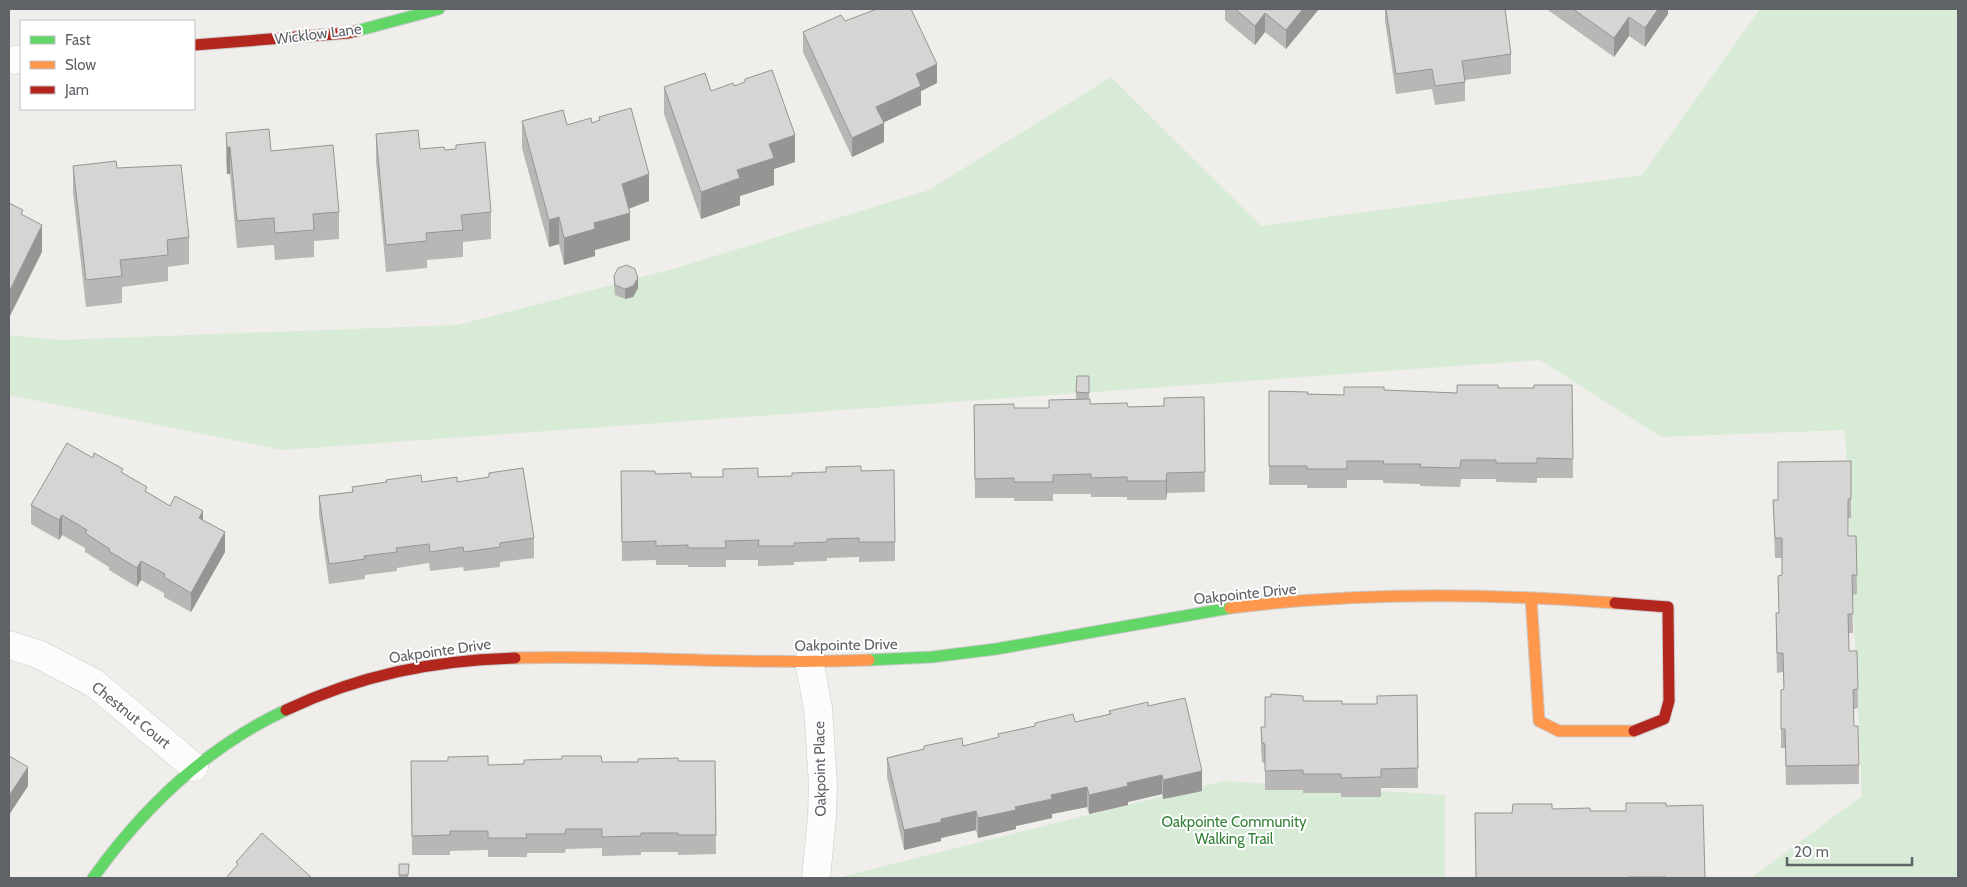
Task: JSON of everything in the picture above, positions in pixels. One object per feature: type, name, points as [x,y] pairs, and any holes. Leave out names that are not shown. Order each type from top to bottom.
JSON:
[{"type":"street","name":"Wicklow Lane","points":[[195,45],[348,33],[439,9]]},
{"type":"street","name":"Oakpointe Drive","points":[[93,878],[106,857],[132,825],[160,796],[194,767],[273,716],[352,682],[405,668],[470,659],[558,657],[809,661],[899,660],[971,654],[1233,607],[1387,597],[1500,596],[1531,598],[1668,607],[1670,701],[1664,719],[1633,732],[1558,731],[1539,720],[1531,598]]},
{"type":"street","name":"Chestnut Court","points":[[9,645],[38,654],[94,683],[194,767]]},
{"type":"street","name":"Oakpoint Place","points":[[809,661],[818,708],[822,784],[822,816],[816,878]]},
{"type":"green space","points":[[1760,9],[1958,9],[1958,878],[1751,878],[1862,796],[1845,430],[1661,437],[1540,360],[282,450],[9,396],[9,335],[59,340],[458,325],[673,269],[929,190],[1111,77],[1261,226],[1642,175]]},
{"type":"green space","name":"Oakpointe Community Walking Trail","points":[[1223,781],[1445,795],[1445,878],[837,878]]},
{"type":"building","points":[[877,9],[911,9],[937,64],[916,74],[921,86],[876,107],[884,123],[852,138],[803,32],[841,15],[845,21]]},
{"type":"building","points":[[1235,9],[1303,9],[1286,30],[1265,13],[1255,26]]},
{"type":"building","points":[[1386,9],[1505,9],[1511,54],[1462,61],[1465,82],[1435,86],[1432,69],[1396,74]]},
{"type":"building","points":[[1573,9],[1658,9],[1645,28],[1629,17],[1614,38]]},
{"type":"building","points":[[772,70],[795,135],[769,144],[774,158],[737,170],[740,178],[701,192],[664,87],[705,73],[711,91],[733,83],[734,86],[745,82],[745,79]]},
{"type":"building","points":[[631,108],[649,174],[622,184],[630,213],[594,223],[595,229],[564,238],[559,217],[549,220],[522,121],[563,110],[567,125],[591,118],[592,123],[600,120],[599,117]]},
{"type":"building","points":[[269,129],[271,151],[333,145],[339,212],[313,214],[314,230],[275,233],[274,218],[237,221],[230,147],[227,147],[226,133]]},
{"type":"building","points":[[418,130],[420,149],[444,147],[445,150],[456,149],[456,145],[485,142],[491,212],[461,215],[463,230],[426,233],[427,241],[386,245],[376,134]]},
{"type":"building","points":[[116,161],[117,168],[181,165],[189,237],[167,240],[168,255],[120,260],[122,276],[86,280],[73,166]]},
{"type":"building","points":[[9,203],[23,210],[21,214],[42,225],[9,292]]},
{"type":"building","points":[[627,265],[635,269],[638,278],[633,286],[625,289],[615,285],[614,276],[618,268]]},
{"type":"building","points":[[1077,376],[1089,376],[1089,393],[1076,392]]},
{"type":"building","points":[[1457,385],[1498,385],[1498,388],[1534,388],[1534,385],[1572,385],[1573,459],[1537,458],[1537,463],[1496,463],[1496,460],[1461,460],[1460,468],[1420,467],[1421,464],[1383,464],[1384,461],[1347,461],[1347,469],[1307,469],[1307,466],[1269,466],[1269,391],[1344,395],[1344,387],[1384,387],[1384,390],[1457,393]]},
{"type":"building","points":[[1204,397],[1205,472],[1167,473],[1166,481],[1127,481],[1127,477],[1091,478],[1091,474],[1053,475],[1053,482],[1014,482],[1014,478],[975,479],[974,405],[1014,404],[1014,408],[1049,408],[1049,400],[1090,399],[1090,404],[1127,403],[1128,407],[1164,406],[1164,398]]},
{"type":"building","points":[[67,443],[93,458],[94,453],[123,469],[121,472],[147,487],[145,491],[170,506],[175,496],[203,511],[199,518],[225,532],[191,593],[164,577],[165,574],[141,561],[137,568],[109,551],[110,549],[85,533],[87,530],[62,515],[59,520],[31,505]]},
{"type":"building","points":[[1851,461],[1851,499],[1848,499],[1848,536],[1856,536],[1857,575],[1852,575],[1853,614],[1848,614],[1849,651],[1857,651],[1858,689],[1853,690],[1854,726],[1858,726],[1859,765],[1786,766],[1785,729],[1781,729],[1781,690],[1784,689],[1783,653],[1777,653],[1776,613],[1779,613],[1778,576],[1782,575],[1782,538],[1775,538],[1773,500],[1778,500],[1778,462]]},
{"type":"building","points":[[861,466],[861,471],[894,470],[895,542],[859,542],[859,538],[827,539],[827,542],[794,543],[794,546],[758,546],[759,540],[725,541],[726,548],[688,548],[688,545],[656,546],[656,541],[622,542],[621,471],[655,471],[655,474],[691,473],[691,477],[723,477],[723,469],[758,468],[758,477],[826,472],[826,467]]},
{"type":"building","points":[[523,468],[534,538],[500,543],[500,547],[464,552],[463,547],[430,552],[429,544],[396,548],[397,552],[364,556],[365,559],[329,564],[319,496],[353,492],[352,487],[421,475],[422,482],[457,477],[457,482],[489,477],[489,473]]},
{"type":"building","points":[[1271,694],[1303,696],[1303,701],[1342,701],[1342,704],[1377,704],[1377,696],[1417,695],[1418,768],[1381,769],[1381,777],[1341,778],[1341,774],[1303,774],[1303,770],[1265,771],[1265,744],[1262,743],[1261,727],[1265,727],[1265,697],[1271,697]]},
{"type":"building","points":[[1185,698],[1202,771],[1163,780],[1162,775],[1127,783],[1128,786],[1089,795],[1087,787],[1051,795],[1052,799],[1015,807],[1016,810],[978,818],[976,811],[941,819],[941,822],[904,830],[887,758],[924,749],[924,746],[962,738],[963,746],[999,737],[998,734],[1035,726],[1035,723],[1073,714],[1075,722],[1111,714],[1109,711],[1148,702],[1148,706]]},
{"type":"building","points":[[9,756],[28,767],[9,796]]},
{"type":"building","points":[[488,756],[488,765],[524,764],[524,760],[562,759],[562,756],[601,756],[602,762],[638,762],[638,759],[678,758],[678,761],[715,761],[716,835],[641,833],[641,836],[602,837],[602,829],[566,829],[565,834],[526,834],[527,838],[488,838],[488,831],[450,831],[450,835],[412,836],[411,761],[448,761],[448,757]]},
{"type":"building","points":[[1626,803],[1666,803],[1666,806],[1703,805],[1705,878],[1476,878],[1475,813],[1512,813],[1513,804],[1552,804],[1552,809],[1590,808],[1590,811],[1626,811]]},
{"type":"building","points":[[262,833],[312,878],[226,878],[238,864],[236,862]]},
{"type":"building","points":[[399,864],[409,864],[408,875],[399,875]]},
{"type":"traffic: fast","points":[[356,31],[439,9]]},
{"type":"traffic: fast","points":[[869,660],[932,657],[996,649],[1230,608]]},
{"type":"traffic: fast","points":[[93,878],[133,827],[155,804],[203,761],[257,725],[286,710]]},
{"type":"traffic: slow","points":[[1230,608],[1326,599],[1422,596],[1519,597],[1615,603]]},
{"type":"traffic: slow","points":[[1531,598],[1539,721],[1559,731],[1634,731]]},
{"type":"traffic: slow","points":[[515,658],[780,661],[869,660]]},
{"type":"traffic: jam","points":[[195,45],[356,31]]},
{"type":"traffic: jam","points":[[1615,603],[1668,607],[1669,701],[1664,719],[1634,731]]},
{"type":"traffic: jam","points":[[286,710],[342,687],[398,672],[455,662],[515,658]]}]
